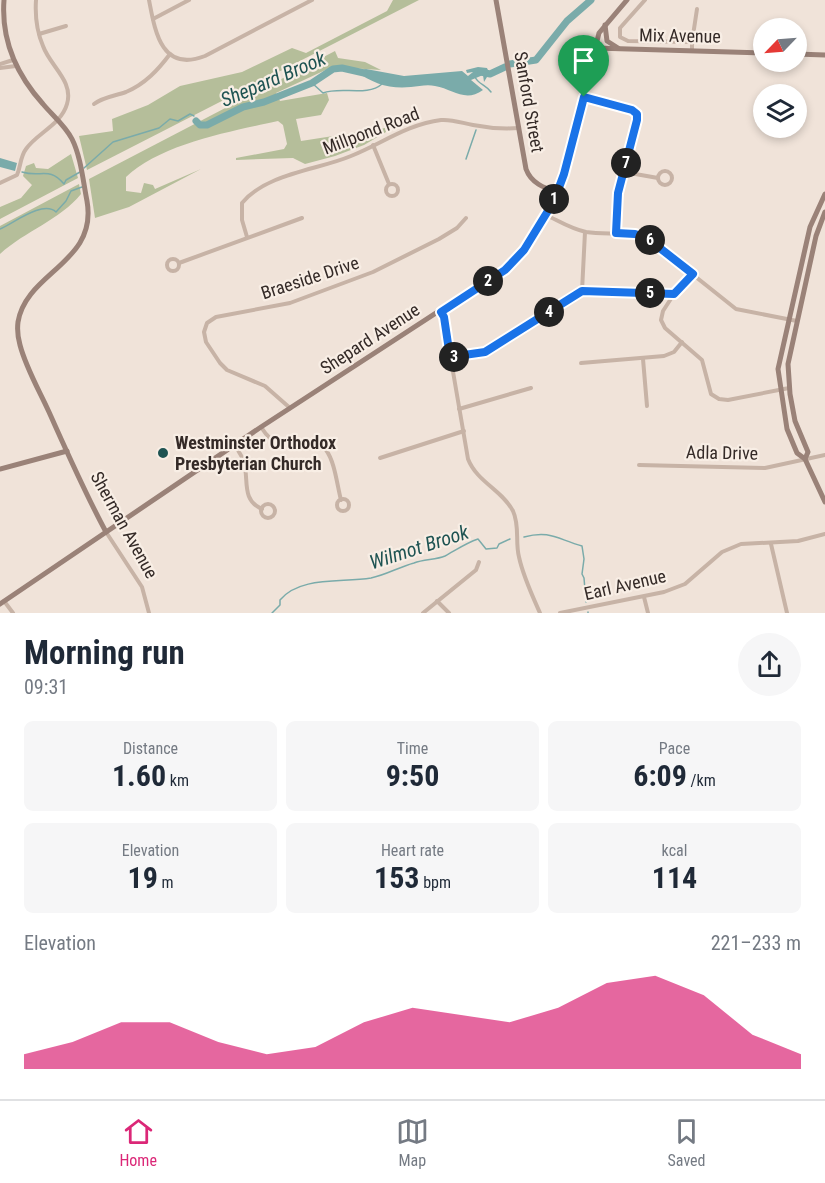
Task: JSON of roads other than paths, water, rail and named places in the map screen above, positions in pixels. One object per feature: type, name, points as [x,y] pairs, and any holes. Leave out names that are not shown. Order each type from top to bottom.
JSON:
[{"type":"street","name":"Sherman Avenue","points":[[4,0],[4,27],[15,63],[27,85],[71,137],[78,154],[87,202],[88,222],[82,240],[27,301],[18,324],[18,338],[67,451],[106,532],[142,587],[149,613]]},
{"type":"street","points":[[0,183],[17,175],[21,156],[26,147],[57,120],[67,104],[67,88],[62,76],[48,58],[39,34],[36,0]]},
{"type":"street","points":[[149,0],[158,39],[170,54],[184,59],[201,58],[312,0]]},
{"type":"street","points":[[153,19],[189,0]]},
{"type":"street","name":"Sanford Street","points":[[496,0],[526,169],[537,184],[557,192]]},
{"type":"street","name":"Shepard Avenue","points":[[2,602],[234,444],[512,264],[524,250],[546,215],[557,192],[564,174],[599,33],[605,23],[627,0]]},
{"type":"street","points":[[645,0],[620,28],[622,38],[628,41],[692,42]]},
{"type":"street","points":[[692,51],[696,9]]},
{"type":"street","points":[[605,23],[605,36],[609,42],[625,50]]},
{"type":"street","points":[[39,34],[66,26]]},
{"type":"street","name":"Mix Avenue","points":[[595,48],[753,53]]},
{"type":"street","points":[[94,104],[101,98],[128,91],[145,82],[170,54]]},
{"type":"street","points":[[807,54],[825,55]]},
{"type":"street","points":[[0,66],[15,63]]},
{"type":"street","points":[[584,97],[632,110],[637,114],[618,193],[616,233]]},
{"type":"street","name":"Millpond Road","points":[[247,237],[242,220],[242,203],[255,190],[298,171],[344,159],[399,133],[438,121],[451,121],[487,128],[519,128]]},
{"type":"street","points":[[373,145],[389,184]]},
{"type":"street","points":[[624,172],[658,178]]},
{"type":"street","points":[[825,194],[815,214],[778,369],[787,429],[797,453],[805,459],[825,502]]},
{"type":"street","points":[[805,459],[808,452],[795,422],[789,388],[788,364],[824,215],[815,214]]},
{"type":"street","points":[[546,215],[585,232],[635,234],[647,238],[736,309],[797,321]]},
{"type":"street","points":[[179,263],[302,218]]},
{"type":"street","name":"Braeside Drive","points":[[290,408],[265,386],[227,370],[220,363],[206,342],[204,332],[207,322],[216,317],[290,303],[373,272],[439,239],[457,228],[466,218]]},
{"type":"street","points":[[582,291],[585,232]]},
{"type":"street","points":[[693,274],[674,294],[663,311],[661,320],[665,328],[702,360],[711,394],[719,399],[728,400],[789,388]]},
{"type":"street","points":[[450,357],[485,352],[582,291],[674,294]]},
{"type":"street","points":[[441,312],[444,317],[468,459],[472,468],[513,512],[519,557],[540,613]]},
{"type":"street","points":[[580,363],[664,356],[674,352],[682,342]]},
{"type":"street","points":[[643,359],[647,406]]},
{"type":"street","points":[[459,409],[531,388]]},
{"type":"street","points":[[261,427],[267,437],[279,445],[292,446],[313,442],[324,448],[330,457],[341,500]]},
{"type":"street","points":[[380,458],[464,431]]},
{"type":"street","points":[[234,444],[243,459],[247,492],[253,502],[262,509]]},
{"type":"street","points":[[0,470],[67,451]]},
{"type":"street","name":"Adla Drive","points":[[639,465],[765,468],[825,455]]},
{"type":"street","name":"Earl Avenue","points":[[560,613],[644,597],[685,584],[722,552],[741,544],[798,541],[825,534]]},
{"type":"street","points":[[771,543],[787,613]]},
{"type":"street","points":[[423,613],[476,570],[479,562]]},
{"type":"street","points":[[644,597],[648,613]]},
{"type":"street","points":[[437,601],[449,613]]},
{"type":"street","points":[[2,602],[13,613]]},
{"type":"water","points":[[478,67],[487,68],[490,75],[484,82],[483,75],[471,80],[483,90],[470,95],[459,94],[432,85],[389,86],[375,82],[355,71],[366,69],[404,76],[462,71],[468,76],[473,72],[467,73],[466,70]]},
{"type":"water","points":[[0,158],[17,163],[15,171],[0,167]]},
{"type":"waterway","name":"Shepard Brook","points":[[510,64],[536,60],[567,21],[591,0]]},
{"type":"waterway","name":"Shepard Brook","points":[[481,72],[490,74],[505,67]]},
{"type":"waterway","name":"Shepard Brook","points":[[196,121],[200,125],[207,125],[243,107],[264,102],[312,83],[333,69],[342,68],[364,73]]},
{"type":"waterway","points":[[475,77],[491,92]]},
{"type":"waterway","points":[[312,83],[323,93],[338,90],[369,90],[382,84]]},
{"type":"waterway","name":"Shepard Brook","points":[[84,168],[113,142],[159,128],[170,119],[178,121],[190,114],[194,116]]},
{"type":"waterway","points":[[466,159],[476,130]]},
{"type":"waterway","points":[[22,172],[54,175],[64,184],[66,180],[80,172]]},
{"type":"waterway","name":"Shepard Brook","points":[[0,229],[36,211],[50,209],[56,212],[71,191],[82,187]]},
{"type":"waterway","name":"Wilmot Brook","points":[[524,537],[541,534],[582,546],[584,559],[582,574],[586,602]]},
{"type":"waterway","name":"Wilmot Brook","points":[[272,613],[280,605],[280,600],[288,592],[298,587],[322,582],[371,578],[418,562],[445,556],[478,539],[486,549],[497,548],[499,544],[510,539]]},
{"type":"place","name":"Westminster Orthodox Presbyterian Church","points":[[163,453]]}]
